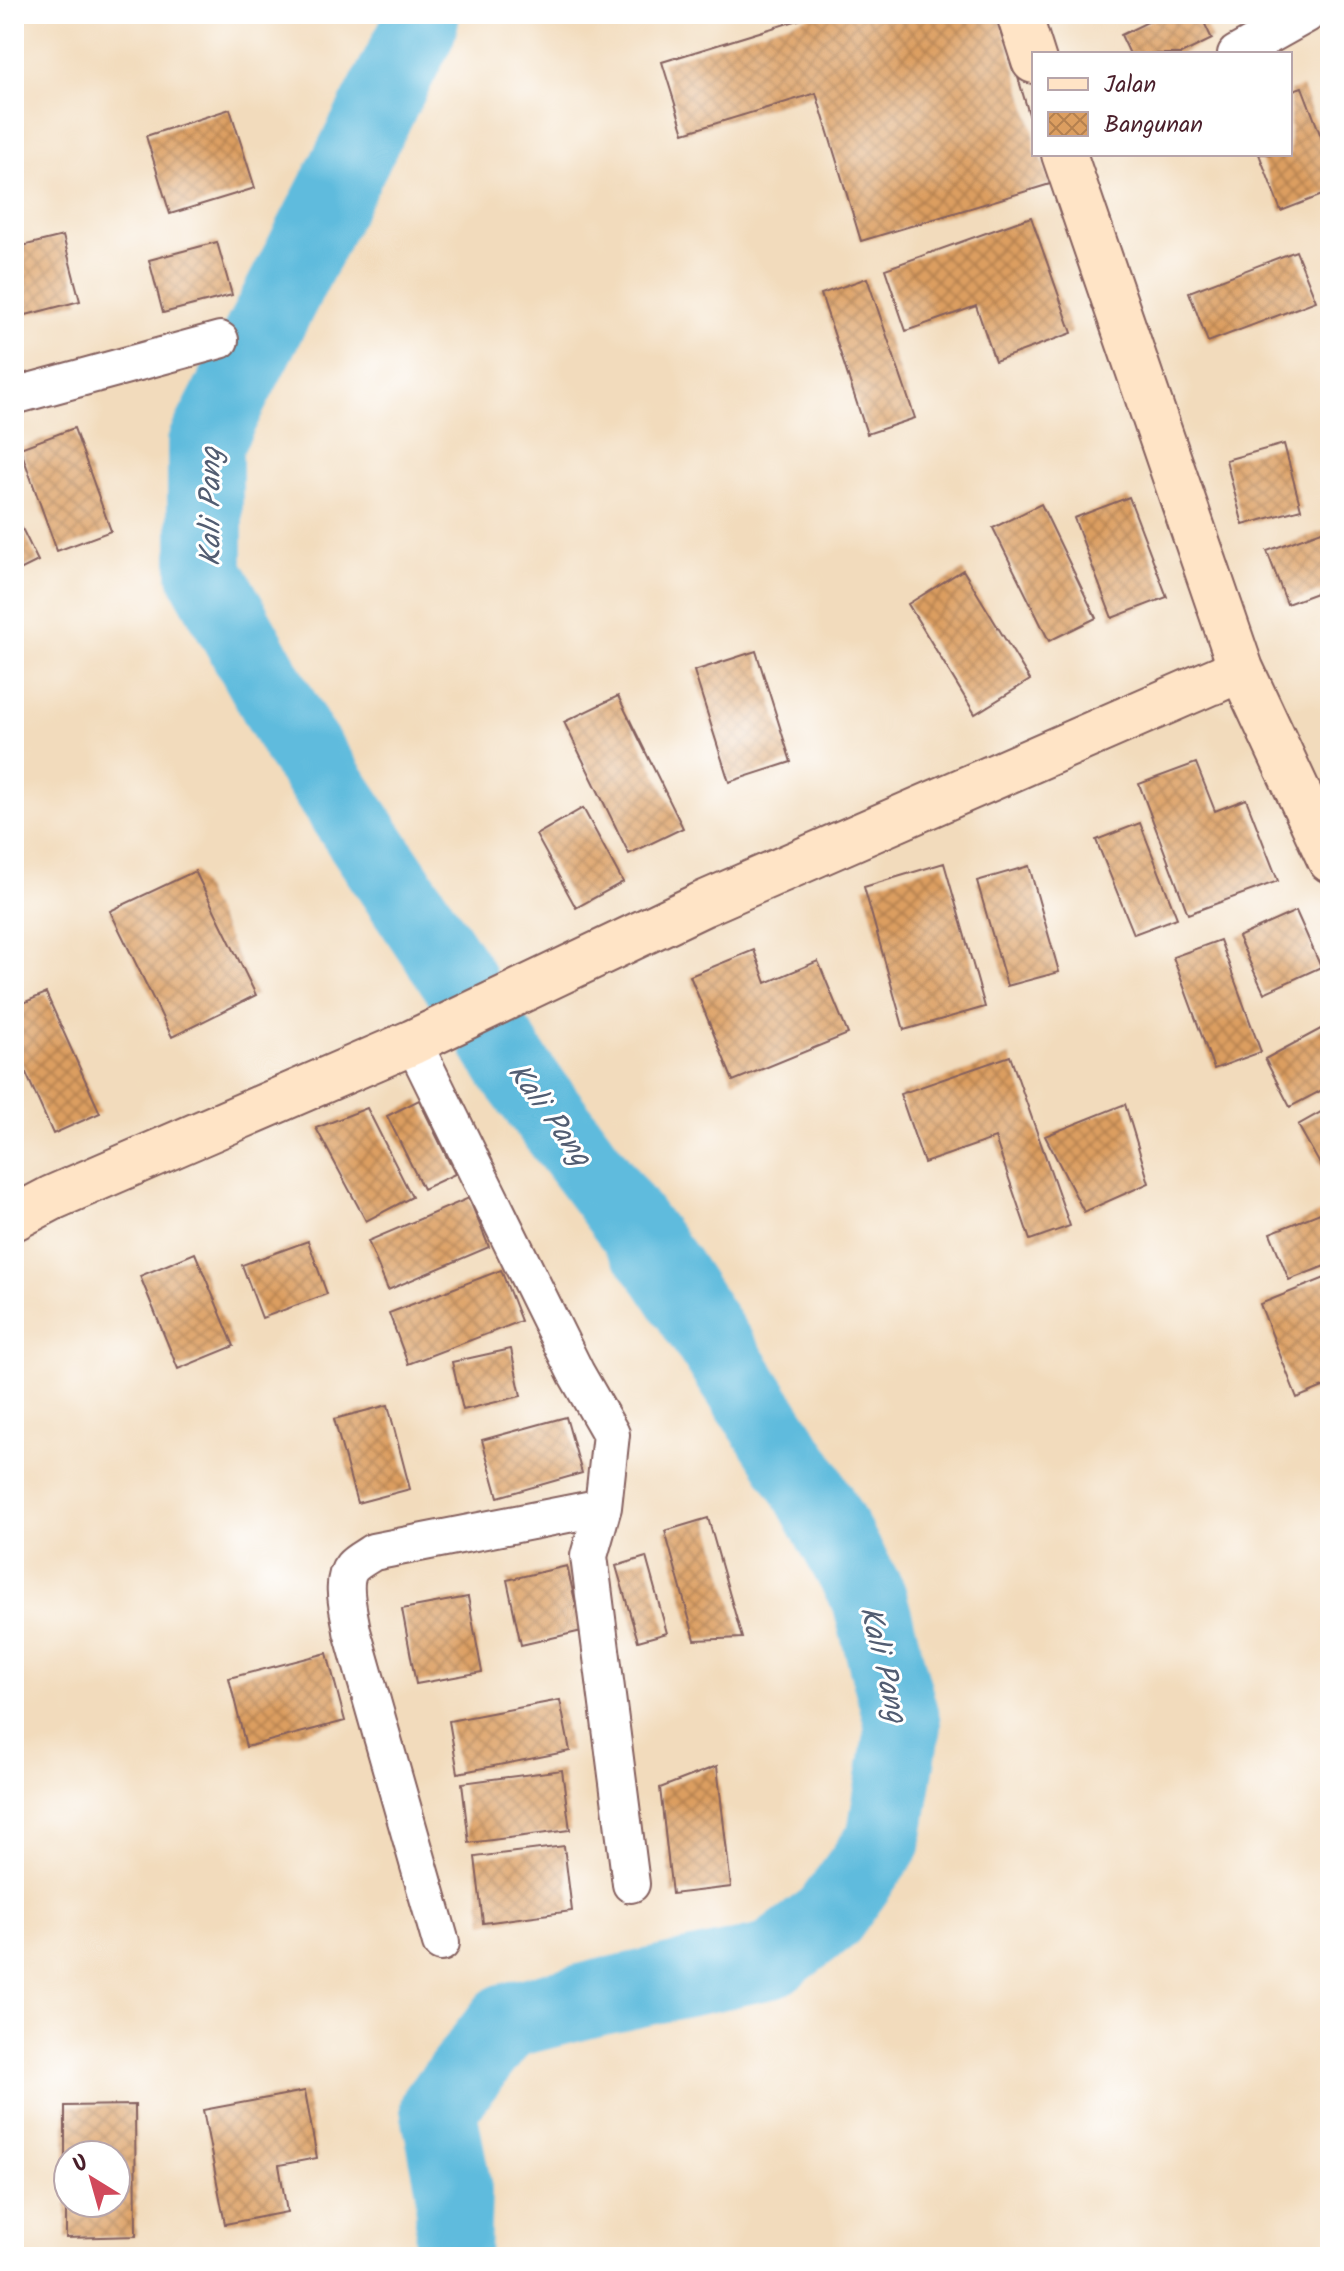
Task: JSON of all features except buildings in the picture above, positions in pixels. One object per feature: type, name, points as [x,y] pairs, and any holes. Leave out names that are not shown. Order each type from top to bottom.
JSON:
[{"type":"street","points":[[1019,14],[1032,55]]},
{"type":"street","points":[[1240,52],[1307,14]]},
{"type":"street","points":[[1065,156],[1241,669],[1330,860]]},
{"type":"street","points":[[14,396],[220,340]]},
{"type":"street","points":[[413,1042],[703,904],[1241,669]]},
{"type":"street","points":[[14,1218],[52,1198],[413,1042],[703,904]]},
{"type":"street","points":[[413,1042],[576,1373],[611,1434],[603,1507],[589,1556],[631,1884]]},
{"type":"street","points":[[441,1943],[352,1631],[346,1582],[348,1572],[354,1564],[373,1552],[603,1507]]},
{"type":"waterway","name":"Kali Pang","points":[[422,14],[418,30],[205,444],[205,573],[296,737],[458,979]]},
{"type":"waterway","name":"Kali Pang","points":[[452,2257],[454,2190],[438,2108],[506,2021],[770,1961],[829,1917],[884,1840],[903,1725],[869,1598],[805,1482],[667,1272],[498,1043]]}]
